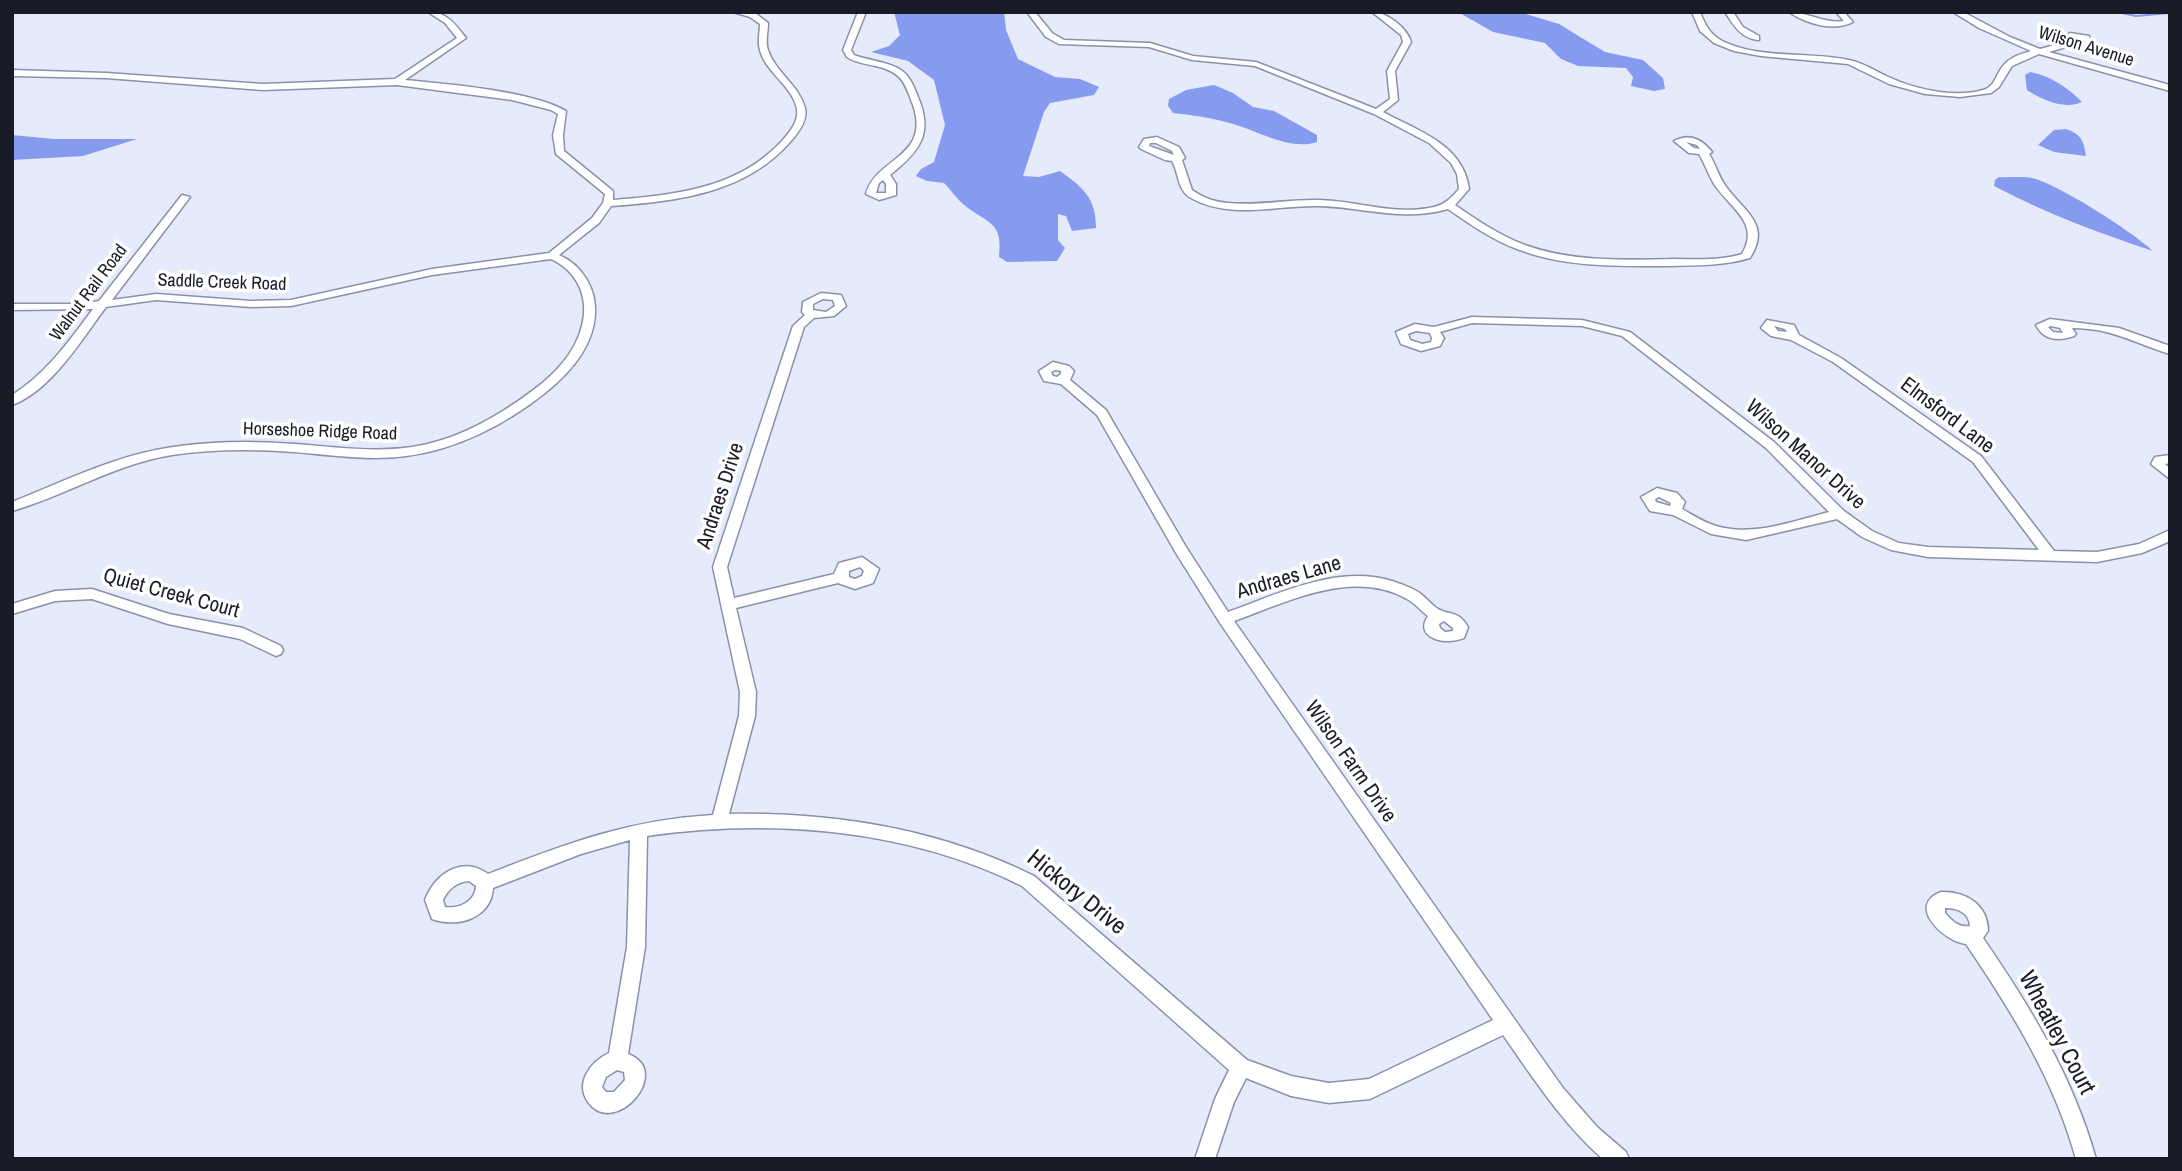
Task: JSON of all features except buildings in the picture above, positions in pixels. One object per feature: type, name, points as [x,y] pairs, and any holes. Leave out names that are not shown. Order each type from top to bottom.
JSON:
[{"type":"street","points":[[397,82],[462,38],[455,27],[432,12]]},
{"type":"street","points":[[609,203],[672,198],[716,188],[770,159],[793,134],[802,117],[800,104],[765,53],[762,41],[764,23],[760,18],[737,12]]},
{"type":"street","points":[[862,12],[846,50],[851,57],[884,66],[900,74],[909,87],[921,118],[920,136],[915,146],[886,176]]},
{"type":"street","points":[[1031,12],[1049,35],[1062,42],[1150,45],[1192,58],[1256,64],[1377,112],[1431,142],[1455,160],[1463,169],[1464,189],[1449,206],[1436,212],[1411,214],[1323,203],[1248,206],[1223,204],[1196,197],[1187,191],[1176,159]]},
{"type":"street","points":[[1377,12],[1405,34],[1407,42],[1391,71],[1394,100],[1377,112]]},
{"type":"street","points":[[1696,12],[1700,26],[1726,44],[1771,56],[1845,61],[1869,69],[1894,83],[1942,92],[1976,94],[1992,91],[2000,83],[2004,69],[2009,64],[2074,41]]},
{"type":"street","points":[[1729,12],[1740,29],[1756,38]]},
{"type":"street","points":[[1793,12],[1820,23],[1849,22],[1840,12]]},
{"type":"street","name":"Wilson Avenue","points":[[1957,12],[1986,29],[2042,52],[2170,88]]},
{"type":"street","points":[[12,73],[58,73],[265,87],[397,82],[533,100],[559,108],[563,113],[558,135],[559,152],[610,193],[609,203],[602,214],[552,256]]},
{"type":"street","points":[[1449,206],[1516,246],[1552,257],[1577,261],[1736,261],[1746,256],[1752,247],[1752,223],[1717,181],[1711,162],[1703,153]]},
{"type":"street","name":"Walnut Rail Road","points":[[12,401],[36,385],[55,366],[185,197]]},
{"type":"street","name":"Saddle Creek Road","points":[[12,307],[102,304],[156,297],[251,304],[291,303],[333,296],[385,280],[552,256]]},
{"type":"street","name":"Horseshoe Ridge Road","points":[[12,508],[121,465],[170,452],[278,447],[408,452],[464,436],[498,420],[552,382],[569,365],[583,342],[591,315],[580,276],[578,271],[562,259],[552,256]]},
{"type":"street","name":"Andraes Drive","points":[[719,822],[747,716],[748,692],[720,567],[799,326],[812,314]]},
{"type":"street","name":"Wilson Manor Drive","points":[[1434,330],[1472,320],[1582,323],[1626,334],[1770,445],[1839,514],[1880,541],[1915,551],[2097,557],[2124,553],[2170,535]]},
{"type":"street","points":[[2064,325],[2093,325],[2125,332],[2170,351]]},
{"type":"street","name":"Elmsford Lane","points":[[1794,337],[1837,360],[1977,459],[2050,555]]},
{"type":"street","name":"Wilson Farm Drive","points":[[1063,380],[1102,413],[1181,550],[1225,619],[1556,1095],[1590,1134],[1619,1159]]},
{"type":"street","points":[[2170,459],[2160,460],[2157,464],[2170,475]]},
{"type":"street","points":[[1674,511],[1704,527],[1742,536],[1839,514]]},
{"type":"street","points":[[728,605],[841,577]]},
{"type":"street","name":"Andraes Lane","points":[[1225,619],[1332,583],[1362,580],[1403,589],[1423,602],[1437,617]]},
{"type":"street","name":"Quiet Creek Court","points":[[12,609],[55,596],[92,594],[168,619],[243,634],[276,650]]},
{"type":"street","name":"Hickory Drive","points":[[485,883],[583,846],[639,830],[719,822],[832,825],[896,835],[957,850],[1006,867],[1028,881],[1241,1067],[1310,1091],[1329,1093],[1370,1089],[1506,1024]]},
{"type":"street","points":[[617,1060],[636,947],[639,830]]},
{"type":"street","name":"Wheatley Court","points":[[1970,936],[2020,1007],[2043,1050],[2067,1099],[2086,1159]]},
{"type":"street","points":[[1205,1159],[1225,1099],[1241,1067]]},
{"type":"water","points":[[894,12],[1004,12],[1006,30],[1018,59],[1055,77],[1080,79],[1099,87],[1094,95],[1050,103],[1044,112],[1023,176],[1039,177],[1060,171],[1081,188],[1093,208],[1096,228],[1072,231],[1066,216],[1058,214],[1058,240],[1065,248],[1057,261],[1007,262],[999,257],[999,236],[992,225],[964,205],[944,183],[927,181],[916,176],[921,169],[934,162],[945,125],[934,80],[908,61],[871,52],[889,46],[900,35]]},
{"type":"water","points":[[1458,12],[1519,12],[1559,24],[1605,52],[1643,60],[1663,78],[1665,89],[1654,91],[1631,86],[1633,77],[1626,68],[1578,66],[1561,59],[1545,43],[1493,32]]},
{"type":"water","points":[[2030,72],[2058,83],[2082,102],[2061,104],[2033,94],[2027,90],[2025,75]]},
{"type":"water","points":[[1214,85],[1233,93],[1253,107],[1274,111],[1317,135],[1317,142],[1286,142],[1226,122],[1173,113],[1168,106],[1169,99],[1186,90]]},
{"type":"water","points":[[2066,129],[2081,139],[2086,156],[2054,152],[2038,145],[2054,130]]},
{"type":"water","points":[[12,135],[54,139],[137,139],[83,156],[12,160]]},
{"type":"water","points":[[1999,177],[2032,178],[2059,189],[2113,221],[2153,251],[2072,222],[2013,196],[1994,186]]},
{"type":"waterway","points":[[2117,12],[2136,16],[2170,13]]}]
